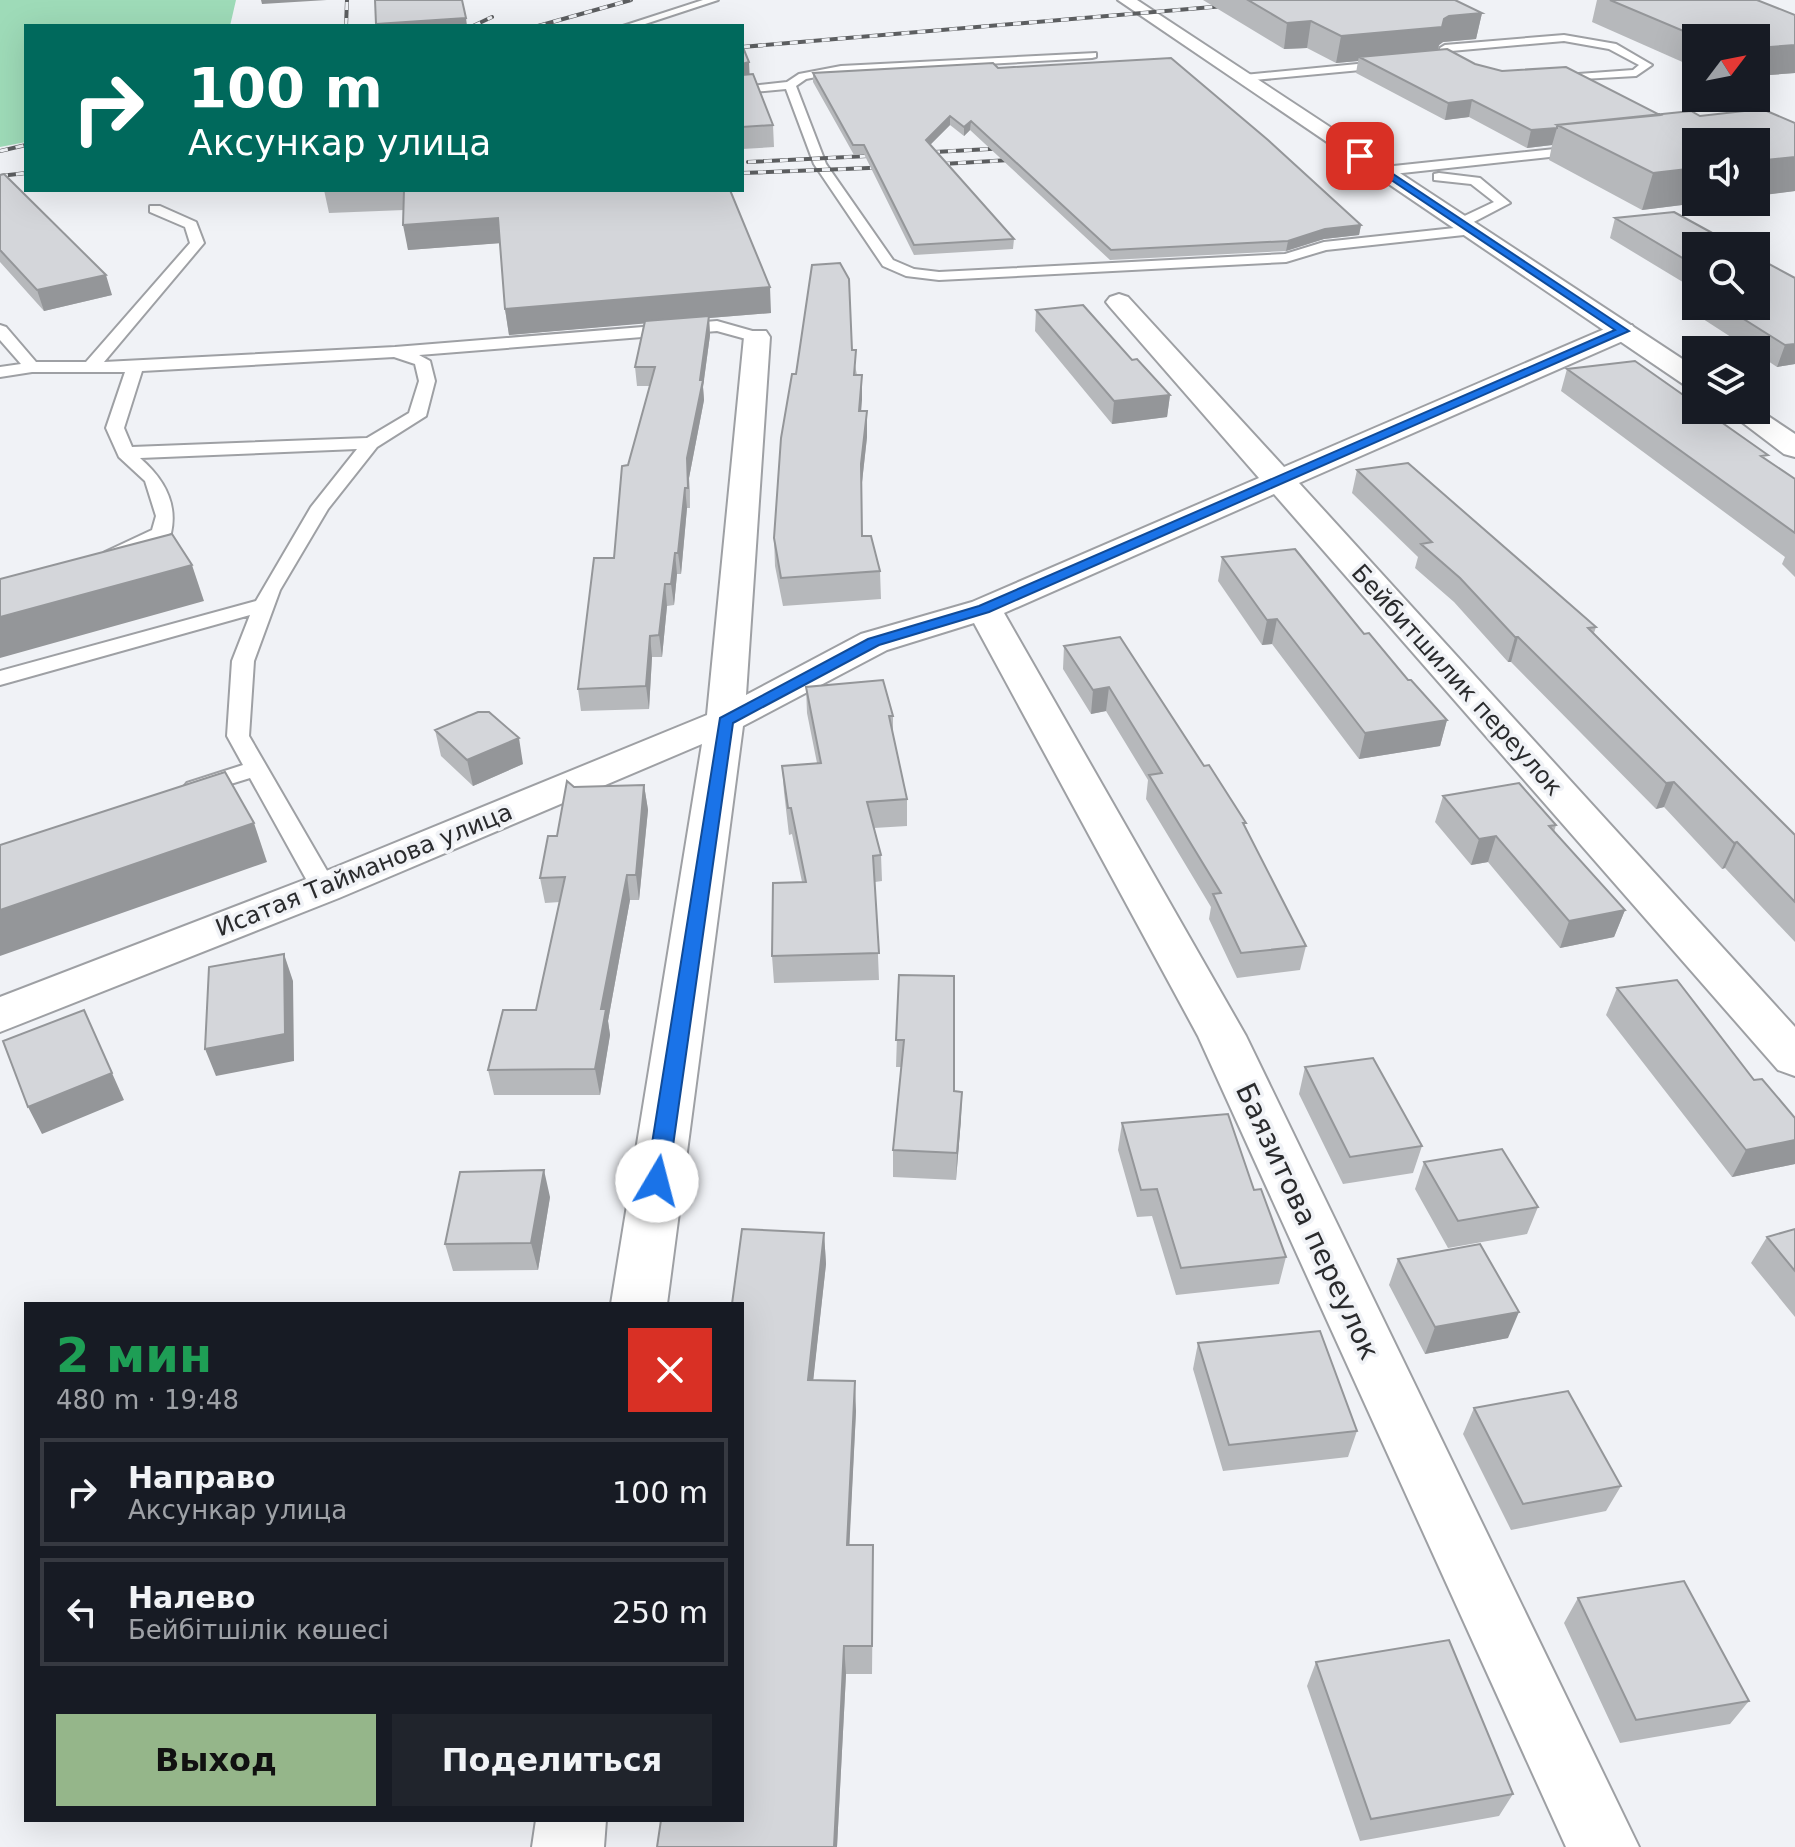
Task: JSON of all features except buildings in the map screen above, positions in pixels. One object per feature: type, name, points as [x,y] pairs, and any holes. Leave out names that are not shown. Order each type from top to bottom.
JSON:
[{"type":"street","points":[[1126,0],[1682,371]]},
{"type":"street","name":"Бейбитшилик переулок","points":[[1119,302],[1795,1058]]},
{"type":"street","name":"Исатая Тайманова улица","points":[[0,1015],[324,888],[725,721],[874,642],[984,609],[1623,331]]},
{"type":"street","points":[[639,1302],[725,721],[757,337]]},
{"type":"street","points":[[1760,424],[1795,448]]},
{"type":"street","name":"Баязитова переулок","points":[[984,609],[1222,1036],[1603,1847]]},
{"type":"street","points":[[568,1847],[571,1822]]},
{"type":"lane","points":[[635,24],[713,0]]},
{"type":"lane","points":[[1244,78],[1451,62],[1445,48],[1564,38],[1612,46],[1647,65],[1636,73],[1543,79]]},
{"type":"lane","points":[[744,90],[790,85],[803,76],[841,69],[1092,55]]},
{"type":"lane","points":[[790,85],[820,164],[888,263],[911,273],[939,276],[1286,258],[1324,246],[1467,227],[1503,203],[1475,181],[1384,171]]},
{"type":"lane","points":[[1384,171],[1597,148]]},
{"type":"lane","points":[[91,367],[197,243],[191,225],[155,209]]},
{"type":"lane","points":[[0,372],[32,367],[135,367],[395,352],[717,326],[757,337]]},
{"type":"lane","points":[[0,330],[32,367]]},
{"type":"lane","points":[[324,888],[238,736],[243,661],[264,605],[320,507],[371,443],[417,416],[427,381],[422,361],[395,352]]},
{"type":"lane","points":[[88,564],[118,554],[161,533],[165,516],[153,479],[125,453],[115,428],[135,367]]},
{"type":"lane","points":[[125,453],[371,443]]},
{"type":"lane","points":[[0,678],[264,605]]},
{"type":"lane","points":[[177,794],[256,768]]},
{"type":"green space","points":[[0,0],[236,0],[230,24],[24,24],[24,142],[0,147]]},
{"type":"railway","points":[[346,24],[347,0]]},
{"type":"railway","points":[[545,24],[631,0]]},
{"type":"railway","points":[[744,47],[1236,5]]},
{"type":"railway","points":[[477,24],[492,17]]},
{"type":"railway","points":[[0,151],[24,145]]},
{"type":"railway","points":[[916,153],[1008,148]]},
{"type":"railway","points":[[748,162],[888,155]]},
{"type":"railway","points":[[926,165],[1026,159]]},
{"type":"railway","points":[[744,173],[894,167]]},
{"type":"railway","points":[[0,176],[24,173]]},
{"type":"route","points":[[657,1181],[725,721],[874,642],[984,609],[1623,331],[1360,156]]}]
